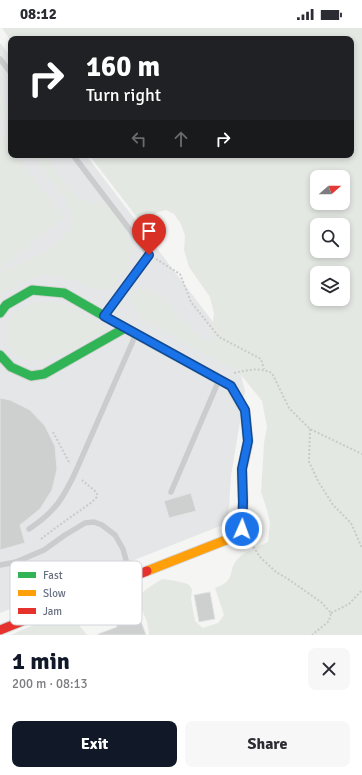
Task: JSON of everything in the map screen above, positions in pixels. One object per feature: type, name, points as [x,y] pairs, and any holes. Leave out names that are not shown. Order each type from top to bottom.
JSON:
[{"type":"street","points":[[0,313],[6,305],[32,290],[64,293],[231,386],[245,410],[248,441],[242,469],[242,529],[231,538],[142,574]]},
{"type":"street","points":[[0,355],[11,368],[31,376],[44,374],[125,328]]},
{"type":"street","points":[[0,630],[13,625]]},
{"type":"lane","points":[[0,59],[8,69]]},
{"type":"lane","points":[[75,158],[149,255],[104,316]]},
{"type":"lane","points":[[29,529],[42,520],[54,508],[65,492],[75,473],[136,333]]},
{"type":"lane","points":[[171,492],[220,380]]},
{"type":"lane","points":[[18,561],[44,550],[64,534],[85,523],[94,522],[102,525],[115,536],[123,549],[126,561]]},
{"type":"lane","points":[[0,565],[10,563]]},
{"type":"path","points":[[149,255],[180,274],[191,302],[219,336],[260,359],[264,369]]},
{"type":"path","points":[[220,380],[230,374],[252,370],[264,369],[272,373],[289,408],[310,429],[362,454]]},
{"type":"path","points":[[310,429],[308,462],[333,505],[351,523],[362,548]]},
{"type":"path","points":[[242,529],[260,557],[276,572],[321,602],[331,613]]},
{"type":"path","points":[[312,635],[329,621],[331,613],[349,604],[362,590]]},
{"type":"shaded area","points":[[2,28],[362,28],[362,635],[148,635],[147,622],[142,610],[142,593],[162,579],[188,584],[192,589],[191,599],[195,621],[203,628],[218,623],[224,615],[215,588],[223,584],[230,577],[236,560],[249,551],[268,542],[270,523],[261,492],[264,443],[267,427],[262,401],[237,370],[223,364],[142,320],[129,301],[133,291],[146,288],[161,296],[203,341],[208,342],[211,338],[214,313],[210,297],[189,267],[184,250],[185,236],[181,224],[174,214],[166,210],[156,213],[153,219],[148,223],[139,220],[91,158],[354,158],[354,36],[8,37]]},
{"type":"shaded area","points":[[0,43],[8,53],[8,158],[88,158],[235,351],[245,391],[231,476],[228,523],[132,561],[10,561],[10,609],[0,613]]},
{"type":"shaded area","points":[[0,96],[8,108],[8,124],[0,113]]},
{"type":"shaded area","points":[[0,134],[8,144],[8,158],[18,158],[64,217],[0,269]]},
{"type":"shaded area","points":[[34,158],[47,158],[78,199],[92,204],[106,202],[126,229],[133,247],[129,266],[110,289],[102,291],[76,281],[45,274],[9,288],[0,295],[0,274],[7,269],[50,250],[70,230],[71,215],[65,198]]},
{"type":"shaded area","points":[[41,302],[56,302],[71,307],[108,329],[75,348],[58,355],[42,360],[29,360],[20,357],[12,351],[7,340],[6,327],[11,316],[25,306]]},
{"type":"shaded area","points":[[34,625],[79,625],[87,635],[12,635]]},
{"type":"building","points":[[0,398],[10,400],[30,410],[45,426],[55,446],[57,469],[52,490],[40,509],[20,525],[25,543],[0,550]]},
{"type":"building","points":[[191,493],[196,511],[169,518],[164,501]]},
{"type":"building","points":[[210,592],[215,619],[199,622],[194,595]]},
{"type":"building","points":[[142,624],[146,635],[98,635],[117,627],[116,625]]},
{"type":"traffic: fast","points":[[0,313],[6,305],[32,290],[64,293],[125,328],[44,374],[31,376],[11,367],[0,355]]},
{"type":"traffic: fast","points":[[125,328],[231,386],[245,411],[248,441],[247,447]]},
{"type":"traffic: slow","points":[[147,571],[231,538],[242,529],[242,469],[247,447]]},
{"type":"traffic: jam","points":[[142,573],[147,571]]},
{"type":"traffic: jam","points":[[0,630],[12,625]]},
{"type":"route","points":[[149,255],[104,316],[231,386],[245,410],[248,441],[242,469],[242,529]]}]
